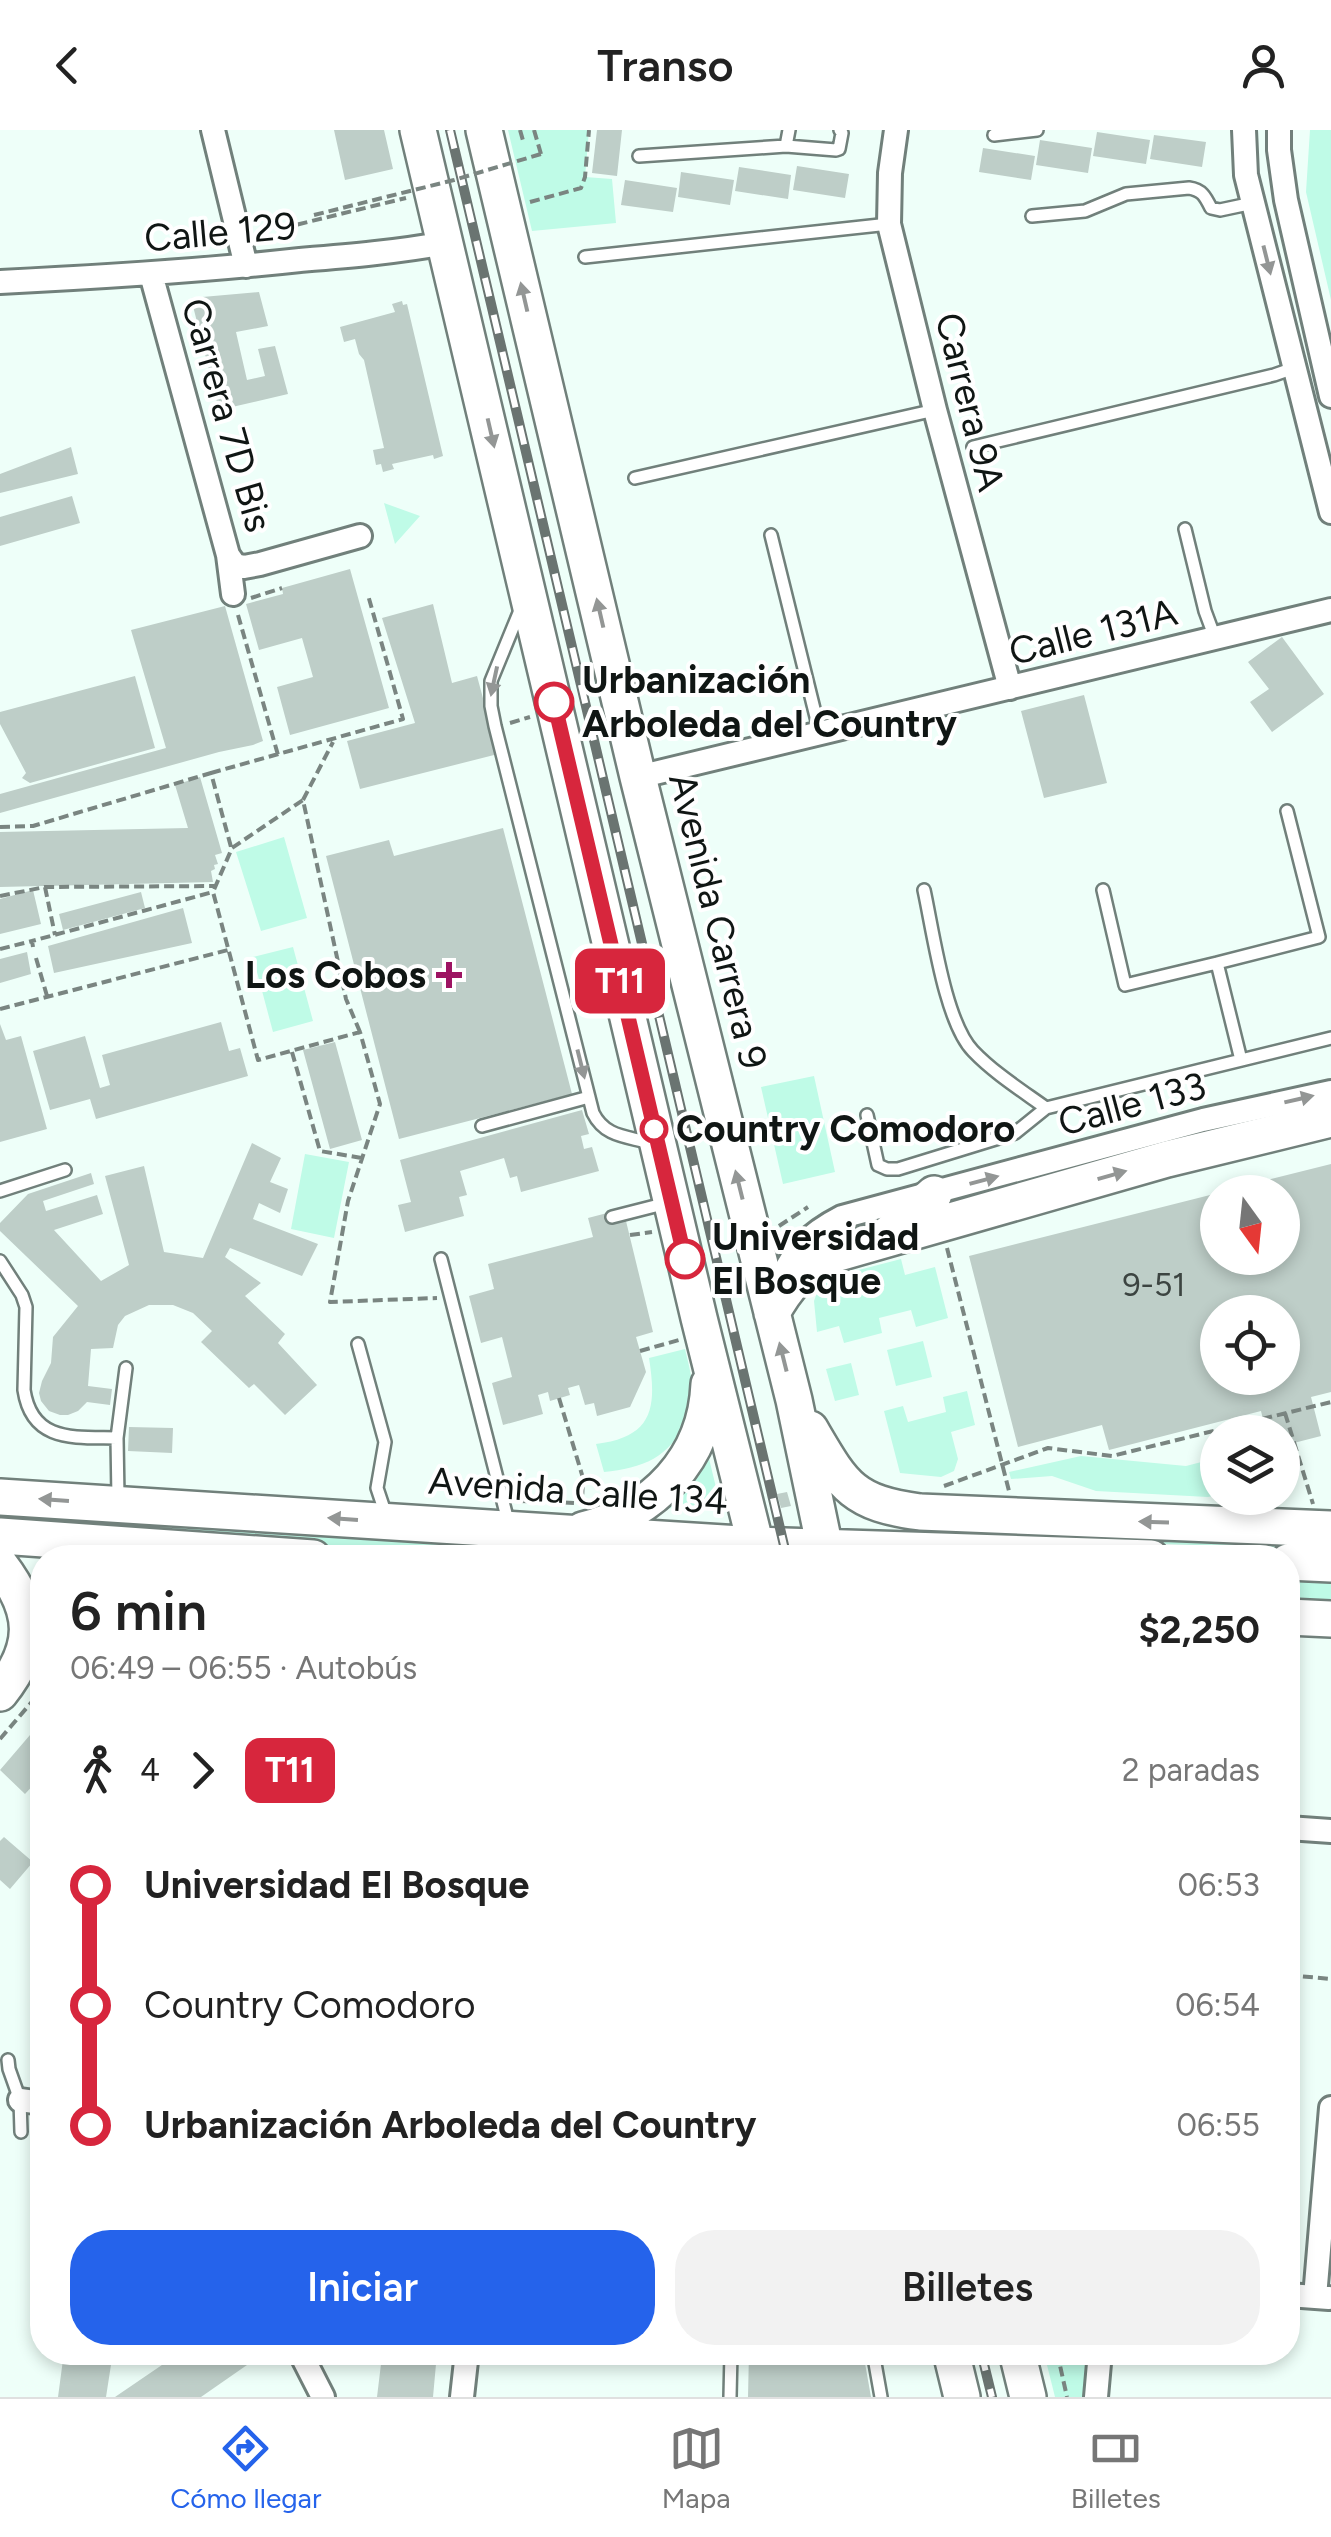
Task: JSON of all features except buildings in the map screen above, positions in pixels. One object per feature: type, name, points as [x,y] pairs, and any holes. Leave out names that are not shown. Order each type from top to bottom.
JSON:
[{"type":"main road","points":[[418,130],[658,1146],[666,1216],[756,1545]]},
{"type":"main road","name":"Avenida Carrera 9","points":[[484,130],[638,777],[794,1400],[825,1545]]},
{"type":"main road","points":[[772,1314],[783,1293],[815,1262],[880,1242],[937,1209],[1331,1120]]},
{"type":"main road","points":[[572,1533],[628,1512],[667,1485],[685,1462],[708,1408],[700,1350]]},
{"type":"main road","points":[[794,1400],[845,1485],[884,1506],[920,1512],[1305,1532],[1331,1541]]},
{"type":"main road","name":"Avenida Calle 134","points":[[2,1490],[119,1504],[388,1522],[512,1515],[572,1533],[696,1545]]},
{"type":"main road","points":[[1002,1545],[1076,1518]]},
{"type":"main road","points":[[1305,1532],[1331,1564]]},
{"type":"main road","points":[[0,1536],[87,1545]]},
{"type":"main road","points":[[0,1565],[23,1604],[28,1634],[20,1664],[0,1693]]},
{"type":"main road","points":[[1300,1618],[1331,1619]]},
{"type":"main road","points":[[0,1722],[30,1687]]},
{"type":"main road","points":[[954,2365],[962,2397]]},
{"type":"main road","points":[[1020,2365],[1028,2397]]},
{"type":"street","points":[[213,130],[246,266]]},
{"type":"street","name":"Carrera 9A","points":[[896,130],[889,224],[934,410],[1010,688]]},
{"type":"street","points":[[1244,130],[1246,175],[1331,512]]},
{"type":"street","points":[[1279,130],[1286,200],[1331,396]]},
{"type":"street","name":"Calle 129","points":[[0,282],[246,266],[445,242]]},
{"type":"street","name":"Carrera 7D Bis","points":[[151,274],[228,555],[235,566],[244,568],[360,536]]},
{"type":"street","points":[[228,555],[239,598]]},
{"type":"street","name":"Calle 131A","points":[[638,777],[1331,610]]},
{"type":"street","name":"Calle 133","points":[[772,1314],[776,1289],[787,1264],[810,1235],[842,1217],[937,1209],[1203,1120],[1331,1092]]},
{"type":"street","points":[[1300,1829],[1331,1832]]},
{"type":"street","points":[[1323,2298],[1331,2108]]},
{"type":"street","points":[[307,2365],[323,2397]]},
{"type":"street","points":[[462,2397],[466,2365]]},
{"type":"street","points":[[1096,2397],[1099,2365]]},
{"type":"lane","points":[[786,146],[789,130]]},
{"type":"lane","points":[[639,156],[786,146],[836,150],[840,130]]},
{"type":"lane","points":[[994,136],[1037,130]]},
{"type":"lane","points":[[1032,216],[1085,211],[1126,194],[1188,188],[1204,194],[1211,208],[1253,204]]},
{"type":"lane","points":[[585,257],[889,224]]},
{"type":"lane","points":[[973,447],[1294,368]]},
{"type":"lane","points":[[635,478],[934,410]]},
{"type":"lane","points":[[1184,529],[1215,638]]},
{"type":"lane","points":[[772,535],[820,733]]},
{"type":"lane","points":[[528,590],[491,681],[490,706],[593,1114],[607,1132],[658,1146]]},
{"type":"lane","points":[[1103,890],[1125,985],[1319,937],[1287,811]]},
{"type":"lane","points":[[924,890],[952,1014],[970,1048],[1046,1108]]},
{"type":"lane","points":[[1217,964],[1241,1060]]},
{"type":"lane","points":[[867,1115],[878,1165],[898,1169],[1015,1132],[1046,1108],[1331,1038]]},
{"type":"lane","points":[[482,1126],[589,1097]]},
{"type":"lane","points":[[0,1191],[66,1170]]},
{"type":"lane","points":[[612,1217],[666,1216]]},
{"type":"lane","points":[[441,1259],[512,1515]]},
{"type":"lane","points":[[0,1260],[26,1307],[24,1390],[36,1419],[62,1436],[117,1438]]},
{"type":"lane","points":[[358,1344],[385,1442],[377,1488],[388,1522]]},
{"type":"lane","points":[[119,1504],[117,1438],[126,1368]]},
{"type":"lane","points":[[8,2060],[9,2069],[30,2100]]},
{"type":"lane","points":[[21,2132],[30,2105]]},
{"type":"lane","points":[[730,2397],[731,2365]]},
{"type":"lane","points":[[875,2365],[881,2397]]},
{"type":"path","points":[[520,130],[524,144]]},
{"type":"path","points":[[316,222],[314,214],[541,154],[534,130]]},
{"type":"path","points":[[526,203],[581,188],[588,130]]},
{"type":"path","points":[[283,228],[395,201]]},
{"type":"path","points":[[278,755],[239,598],[282,588]]},
{"type":"path","points":[[0,827],[33,826],[403,719],[368,594]]},
{"type":"path","points":[[496,726],[538,715]]},
{"type":"path","points":[[334,740],[303,800],[232,848],[214,889],[258,1060],[360,1032]]},
{"type":"path","points":[[211,773],[232,848]]},
{"type":"path","points":[[303,800],[346,998],[380,1104],[348,1201],[330,1302],[452,1297]]},
{"type":"path","points":[[0,896],[45,887],[214,889]]},
{"type":"path","points":[[45,887],[55,934]]},
{"type":"path","points":[[0,949],[32,944],[214,889]]},
{"type":"path","points":[[0,1009],[228,950]]},
{"type":"path","points":[[36,958],[47,997]]},
{"type":"path","points":[[292,1051],[320,1151],[362,1158]]},
{"type":"path","points":[[937,1209],[1011,1500]]},
{"type":"path","points":[[630,1235],[666,1216]]},
{"type":"path","points":[[640,1351],[700,1350]]},
{"type":"path","points":[[512,1515],[582,1503],[583,1478],[559,1398]]},
{"type":"path","points":[[932,1490],[1048,1448],[1112,1456],[1331,1402]]},
{"type":"path","points":[[1285,1413],[1305,1532]]},
{"type":"path","points":[[0,1739],[30,1704]]},
{"type":"path","points":[[1300,1976],[1331,1979]]},
{"type":"path","points":[[1060,2365],[1067,2397]]},
{"type":"green space","points":[[508,130],[589,130],[585,177],[612,179],[616,223],[532,231]]},
{"type":"green space","points":[[1310,130],[1331,130],[1331,300],[1306,192]]},
{"type":"green space","points":[[384,503],[420,516],[395,544]]},
{"type":"green space","points":[[284,837],[307,918],[261,931],[236,852]]},
{"type":"green space","points":[[293,947],[313,1021],[273,1032],[253,957]]},
{"type":"green space","points":[[814,1076],[835,1172],[783,1184],[761,1087]]},
{"type":"green space","points":[[305,1154],[349,1162],[334,1238],[291,1229]]},
{"type":"green space","points":[[901,1259],[905,1275],[935,1267],[948,1318],[916,1327],[911,1310],[879,1318],[882,1333],[844,1343],[839,1326],[817,1332],[814,1301],[819,1287],[828,1278]]},
{"type":"green space","points":[[923,1341],[932,1377],[896,1386],[887,1350]]},
{"type":"green space","points":[[685,1349],[692,1397],[680,1432],[654,1459],[604,1472],[596,1444],[629,1435],[647,1417],[652,1392],[649,1358]]},
{"type":"green space","points":[[851,1363],[859,1395],[835,1401],[826,1369]]},
{"type":"green space","points":[[967,1391],[975,1425],[951,1432],[958,1459],[954,1471],[941,1477],[900,1473],[884,1411],[903,1406],[908,1422],[946,1412],[943,1397]]},
{"type":"green space","points":[[706,1446],[720,1504],[716,1510],[660,1508]]},
{"type":"green space","points":[[1081,1456],[1186,1466],[1200,1462],[1200,1497],[1096,1491],[1052,1476],[1011,1479],[1009,1472]]},
{"type":"green space","points":[[0,1508],[547,1545],[210,1545],[0,1529]]},
{"type":"green space","points":[[1086,1525],[1284,1534],[1295,1545],[1194,1545],[1089,1541]]},
{"type":"green space","points":[[1300,1574],[1331,1575],[1331,1610],[1300,1609]]},
{"type":"green space","points":[[1047,2365],[1087,2365],[1084,2397],[1055,2397]]},
{"type":"railway","points":[[450,130],[784,1545]]},
{"type":"railway","points":[[984,2365],[992,2397]]},
{"type":"bus line","name":"T11","points":[[554,702],[685,1259]]},
{"type":"place","name":"Urbanización Arboleda del Country","points":[[554,702]]},
{"type":"place","name":"Los Cobos","points":[[449,975]]},
{"type":"place","name":"Country Comodoro","points":[[654,1129]]},
{"type":"place","name":"Universidad El Bosque","points":[[685,1259]]}]
